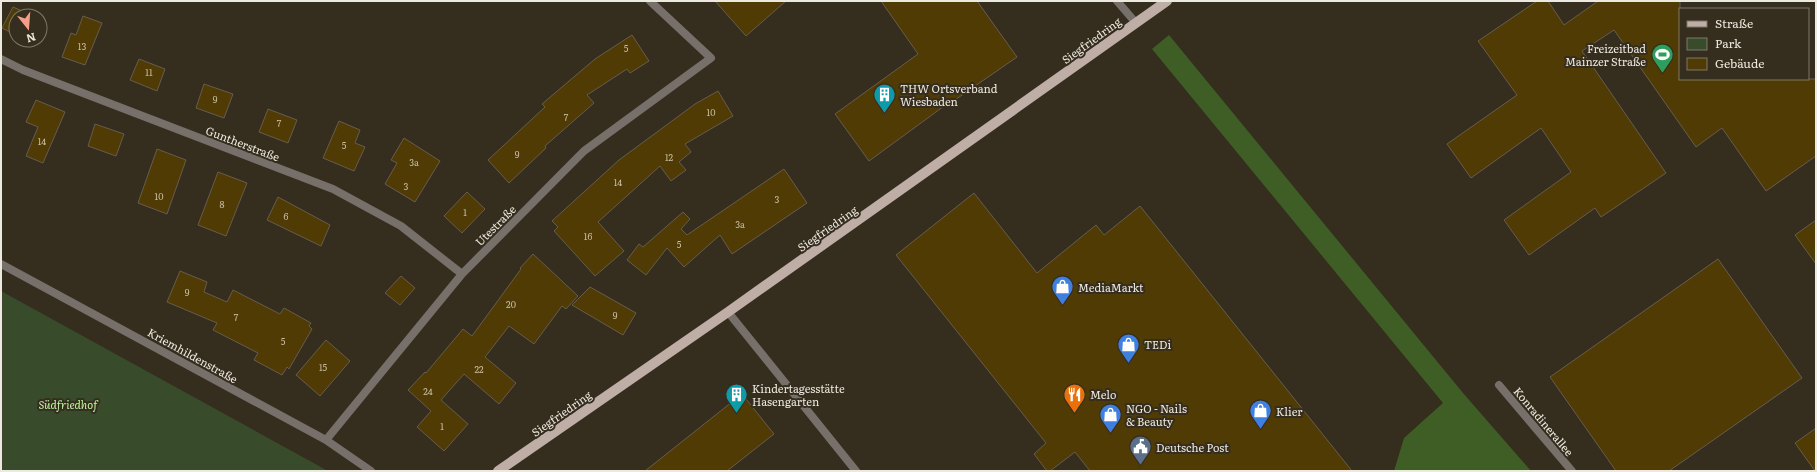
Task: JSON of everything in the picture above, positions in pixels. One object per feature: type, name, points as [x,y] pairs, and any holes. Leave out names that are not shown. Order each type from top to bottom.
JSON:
[{"type":"main road","name":"Siegfriedring","points":[[498,471],[728,312],[1167,1]]},
{"type":"street","name":"Utestraße","points":[[326,440],[462,274],[584,151],[711,58],[650,1]]},
{"type":"street","points":[[1117,1],[1136,23]]},
{"type":"street","name":"Guntherstraße","points":[[1,59],[23,70],[333,189],[401,226],[462,274]]},
{"type":"street","name":"Kriemhildenstraße","points":[[1,264],[326,440],[371,471]]},
{"type":"street","points":[[728,312],[856,471]]},
{"type":"street","name":"Konradinerallee","points":[[1499,385],[1572,471]]},
{"type":"green space","points":[[1169,35],[1463,393],[1531,471],[1394,471],[1404,438],[1443,403],[1152,49]]},
{"type":"green space","name":"Südfriedhof","points":[[1,291],[328,471],[1,471]]},
{"type":"building","points":[[715,1],[786,1],[746,36]]},
{"type":"building","points":[[881,1],[977,1],[1017,57],[952,102],[951,101],[869,161],[835,114],[918,54]]},
{"type":"building","points":[[1537,1],[1548,1],[1564,25],[1598,1],[1680,1],[1679,80],[1816,79],[1816,156],[1766,191],[1722,128],[1696,147],[1614,30],[1582,51],[1666,173],[1601,217],[1595,208],[1529,255],[1504,220],[1571,172],[1541,128],[1471,178],[1447,144],[1517,95],[1478,41]]},
{"type":"building","points":[[83,16],[102,23],[85,65],[62,57],[71,33],[76,35]]},
{"type":"building","points":[[8,17],[8,31],[2,28]]},
{"type":"building","points":[[632,35],[649,61],[630,73],[627,69],[587,95],[594,103],[545,146],[546,148],[509,183],[488,160],[545,107],[542,104],[595,59]]},
{"type":"building","points":[[139,59],[165,69],[157,91],[130,80]]},
{"type":"building","points":[[204,84],[233,94],[224,118],[196,108]]},
{"type":"building","points":[[718,91],[733,116],[685,144],[691,152],[679,162],[686,170],[671,181],[660,166],[598,222],[624,251],[595,276],[554,231],[558,227],[552,221],[619,160],[695,104]]},
{"type":"building","points":[[36,100],[65,112],[43,163],[26,156],[38,127],[26,122]]},
{"type":"building","points":[[268,109],[297,120],[288,143],[259,132]]},
{"type":"building","points":[[339,121],[360,130],[355,143],[365,147],[354,171],[323,158]]},
{"type":"building","points":[[95,124],[124,134],[116,156],[88,146]]},
{"type":"building","points":[[404,138],[440,161],[415,202],[385,184],[397,163],[391,160]]},
{"type":"building","points":[[157,149],[186,160],[167,214],[138,203]]},
{"type":"building","points":[[784,169],[807,203],[732,254],[720,235],[684,267],[667,248],[646,275],[627,260],[639,244],[643,247],[683,212],[690,219],[681,229],[687,235]]},
{"type":"building","points":[[218,172],[247,183],[226,236],[198,225]]},
{"type":"building","points":[[467,192],[485,209],[462,233],[444,216]]},
{"type":"building","points":[[974,193],[1037,273],[1096,225],[1104,235],[1140,206],[1352,471],[1090,471],[1075,452],[1050,471],[1047,471],[1034,454],[1046,443],[896,255]]},
{"type":"building","points":[[278,197],[330,225],[321,246],[267,220]]},
{"type":"building","points":[[1816,220],[1816,264],[1795,235]]},
{"type":"building","points":[[533,254],[578,296],[566,309],[562,306],[534,344],[509,326],[485,357],[516,383],[499,404],[464,374],[441,400],[468,424],[444,451],[417,427],[431,411],[408,390],[425,372],[426,373],[463,329],[472,336],[521,269],[520,268]]},
{"type":"building","points":[[1718,259],[1802,378],[1669,471],[1616,471],[1550,377]]},
{"type":"building","points":[[180,271],[207,282],[204,292],[227,302],[233,290],[280,314],[284,308],[311,323],[309,326],[312,329],[289,369],[287,367],[282,375],[254,360],[258,353],[213,330],[217,323],[167,302]]},
{"type":"building","points":[[401,276],[415,288],[400,305],[385,293]]},
{"type":"building","points":[[590,287],[636,313],[623,335],[572,305]]},
{"type":"building","points":[[326,340],[350,361],[320,396],[296,375]]},
{"type":"building","name":"Kindertagesstätte Hasengarten","points":[[742,394],[774,434],[727,471],[645,471]]},
{"type":"building","points":[[1816,428],[1816,471],[1815,471],[1795,443]]},
{"type":"place","name":"Freizeitbad Mainzer Straße","points":[[1662,74]]},
{"type":"place","name":"THW Ortsverband Wiesbaden","points":[[885,114]]},
{"type":"place","name":"MediaMarkt","points":[[1062,306]]},
{"type":"place","name":"TEDi","points":[[1129,364]]},
{"type":"place","name":"Kindertagesstätte Hasengarten","points":[[737,414]]},
{"type":"place","name":"Melo","points":[[1075,414]]},
{"type":"place","name":"Klier","points":[[1261,430]]},
{"type":"place","name":"NGO - Nails & Beauty","points":[[1111,434]]},
{"type":"place","name":"Deutsche Post","points":[[1140,466]]}]
